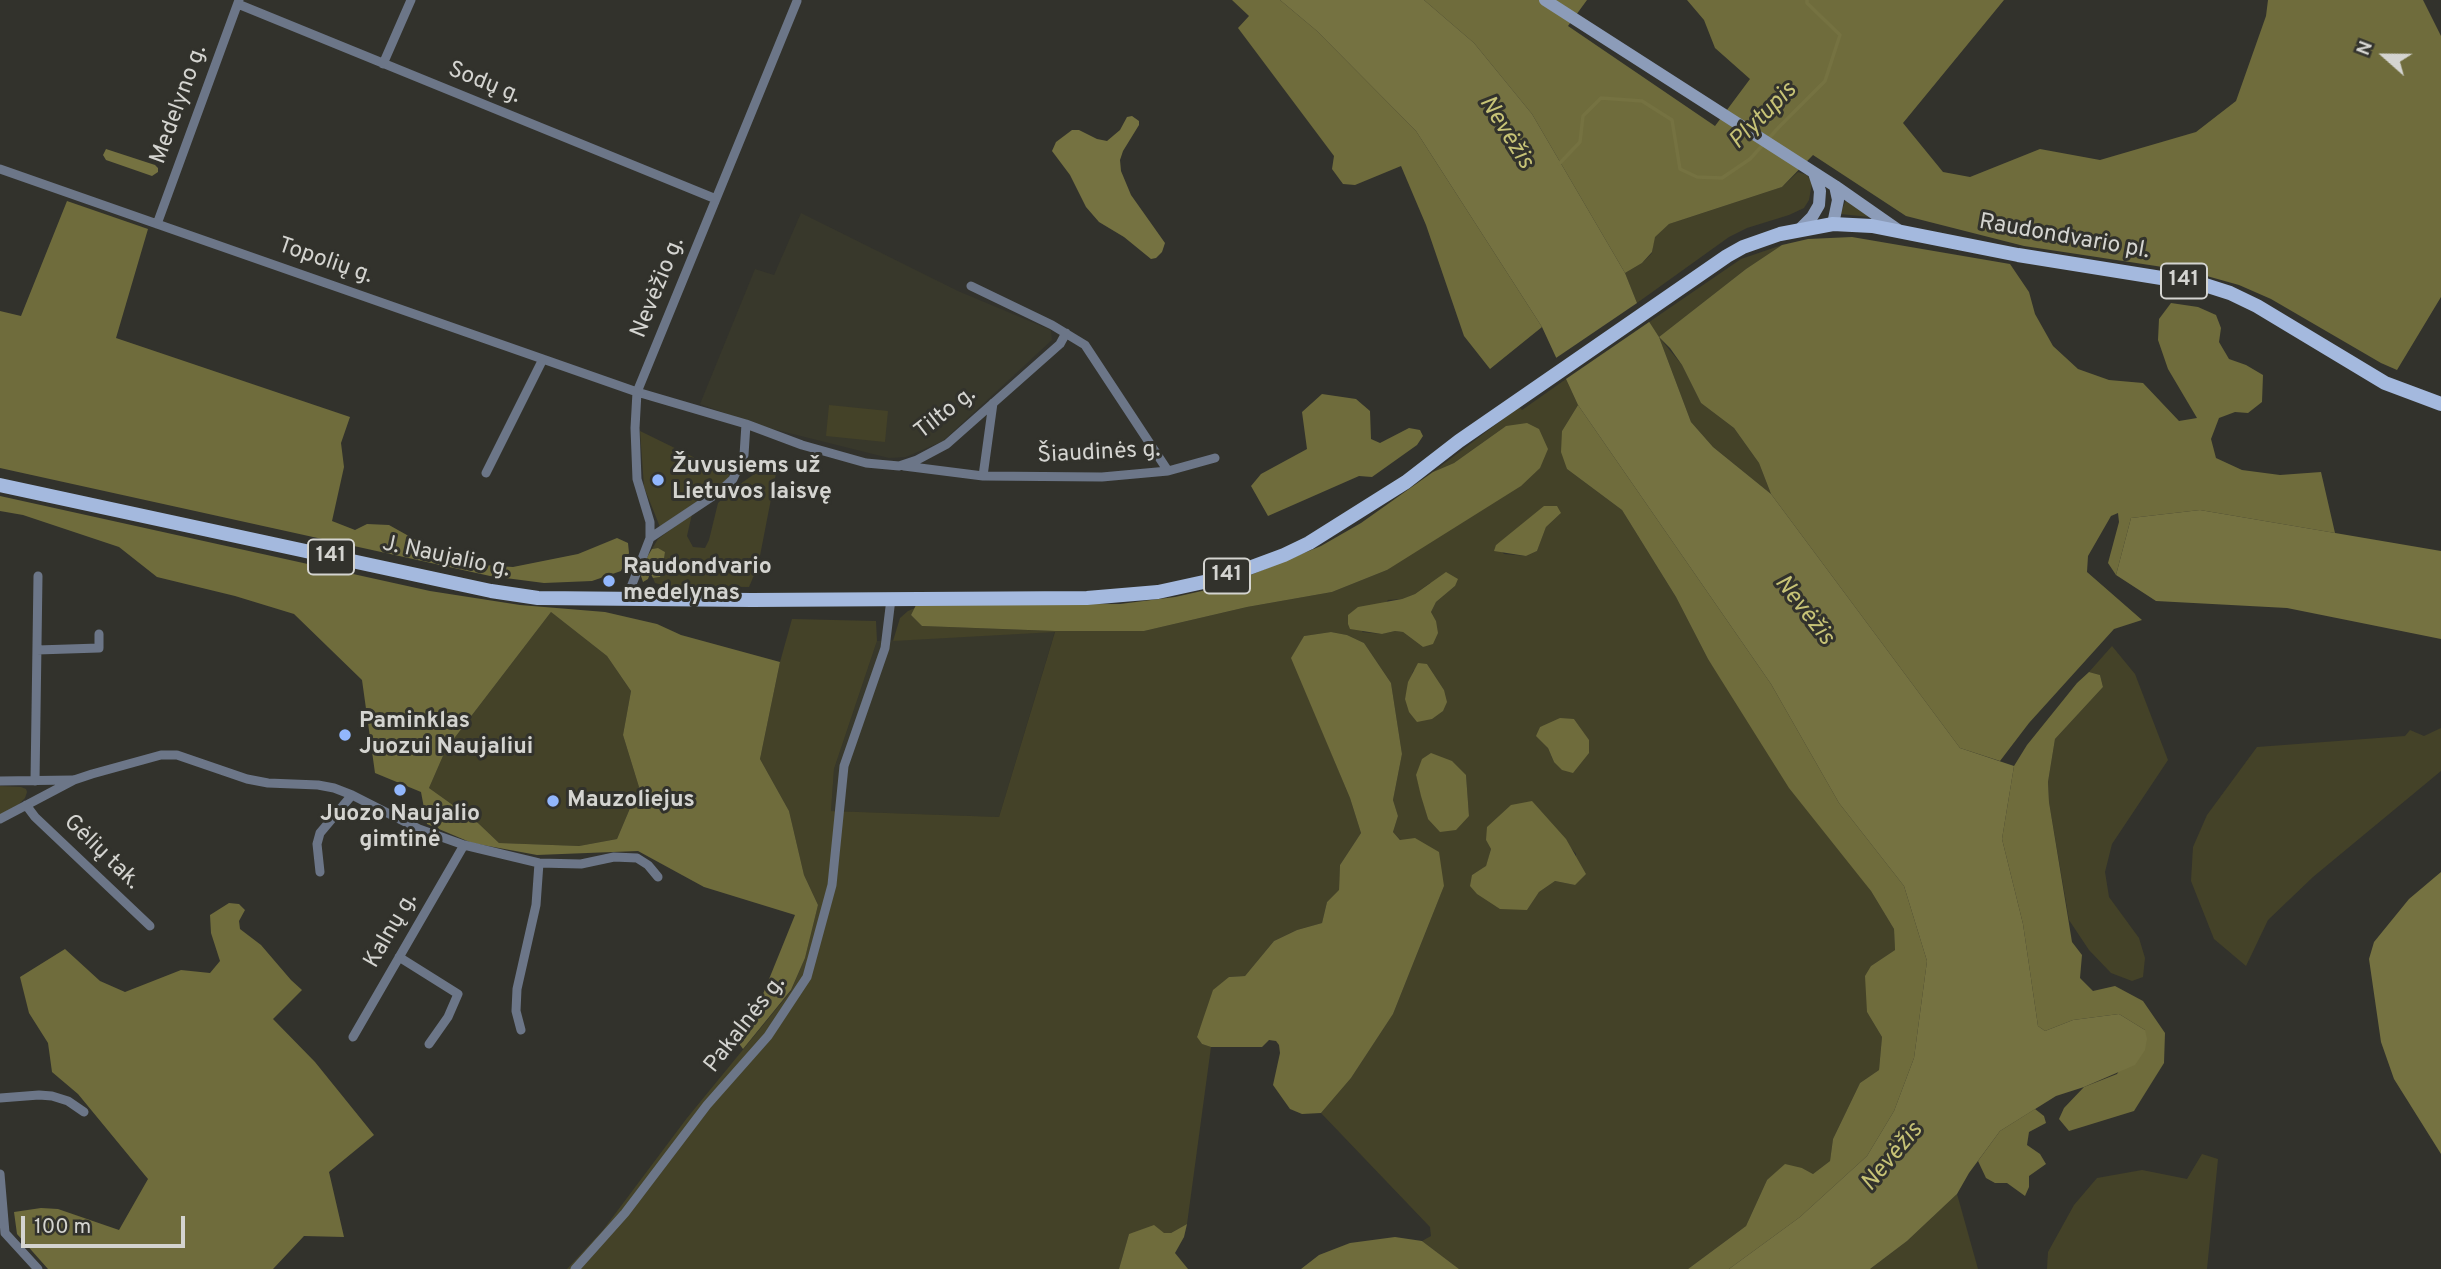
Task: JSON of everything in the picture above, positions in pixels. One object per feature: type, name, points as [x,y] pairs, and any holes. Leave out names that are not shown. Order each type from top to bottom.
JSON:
[{"type":"main road","name":"Raudondvario pl.","points":[[1545,0],[1835,186],[1901,232]]},
{"type":"main road","points":[[1800,229],[1819,205],[1820,191],[1814,173]]},
{"type":"main road","points":[[1833,224],[1838,200],[1835,186]]},
{"type":"main road","points":[[1819,205],[1833,224]]},
{"type":"main road","name":"Raudondvario pl.","points":[[1833,224],[1864,225],[2018,255],[2205,285],[2257,306],[2377,379],[2441,404]]},
{"type":"main road","name":"141","points":[[891,599],[1120,597],[1222,578],[1284,555],[1335,529],[1406,482],[1688,282],[1743,247],[1800,229],[1833,224]]},
{"type":"main road","name":"J. Naujalio g.","points":[[0,485],[504,594],[626,600],[891,599]]},
{"type":"street","points":[[383,64],[411,0]]},
{"type":"street","name":"Nevėžio g.","points":[[650,538],[650,522],[637,479],[637,392],[797,1]]},
{"type":"street","name":"Sodų g.","points":[[238,2],[716,199]]},
{"type":"street","name":"Medelyno g.","points":[[157,224],[238,2]]},
{"type":"street","name":"Topolių g.","points":[[0,169],[637,392]]},
{"type":"street","points":[[971,286],[1085,345],[1168,471]]},
{"type":"street","name":"Tilto g.","points":[[637,392],[746,424],[802,445],[866,463],[898,466],[917,460],[947,444],[1060,344],[1066,333]]},
{"type":"street","points":[[486,472],[543,359]]},
{"type":"street","points":[[983,476],[993,403]]},
{"type":"street","points":[[626,600],[650,538],[733,479],[744,455],[746,424]]},
{"type":"street","name":"Šiaudinės g.","points":[[898,466],[983,476],[1102,478],[1168,471],[1214,458]]},
{"type":"street","points":[[35,781],[38,576]]},
{"type":"street","name":"Pakalnės g.","points":[[575,1269],[625,1213],[707,1105],[768,1036],[807,977],[832,885],[844,766],[886,648],[891,599]]},
{"type":"street","points":[[37,650],[99,648],[99,634]]},
{"type":"street","points":[[0,819],[74,780],[161,755],[177,755],[247,779],[268,783],[318,785],[352,795],[419,829],[464,845],[539,863],[581,864],[614,857],[637,858],[649,865],[659,877]]},
{"type":"street","points":[[0,781],[74,780]]},
{"type":"street","points":[[320,872],[317,844],[320,833],[352,795]]},
{"type":"street","name":"Gėlių tak.","points":[[26,805],[150,926]]},
{"type":"street","name":"Kalnų g.","points":[[353,1037],[464,845]]},
{"type":"street","points":[[521,1030],[516,1011],[517,989],[536,905],[539,863]]},
{"type":"street","points":[[399,957],[458,994],[448,1017],[429,1044]]},
{"type":"street","points":[[0,1098],[52,1096],[68,1101],[84,1112]]},
{"type":"street","points":[[0,1174],[5,1233],[38,1269]]},
{"type":"shaded area","points":[[1232,0],[1280,0],[1317,31],[1416,131],[1542,327],[1490,369],[1464,336],[1426,225],[1401,166],[1355,185],[1343,184],[1332,169],[1334,156],[1238,28],[1249,16]]},
{"type":"shaded area","points":[[1424,0],[1587,0],[1568,26],[1715,126],[1750,79],[1715,48],[1704,20],[1687,0],[2004,0],[1903,123],[1943,172],[1970,177],[2040,149],[2100,160],[2196,132],[2236,101],[2266,16],[2268,0],[2423,0],[2441,36],[2441,297],[2397,370],[2271,299],[2239,285],[2189,271],[2024,246],[1906,216],[1813,155],[1782,187],[1669,224],[1655,237],[1652,252],[1642,263],[1625,273],[1532,114],[1474,43]]},
{"type":"shaded area","points":[[1798,172],[1807,175],[1812,183],[1809,200],[1804,208],[1729,237],[1637,303],[1625,273],[1652,253],[1654,237],[1669,224],[1782,187]]},
{"type":"shaded area","points":[[1846,200],[1870,217],[1840,214]]},
{"type":"shaded area","points":[[67,201],[148,229],[116,338],[350,417],[341,443],[344,467],[332,521],[355,530],[367,524],[389,525],[423,544],[484,565],[513,567],[578,554],[617,538],[628,543],[629,553],[621,571],[592,581],[544,583],[490,576],[0,468],[0,311],[21,316]]},
{"type":"shaded area","points":[[801,213],[958,291],[1051,330],[1052,340],[943,441],[906,457],[889,458],[757,425],[700,404],[755,269],[774,275]]},
{"type":"shaded area","points":[[1852,237],[2010,264],[2029,292],[2035,314],[2053,346],[2078,369],[2109,380],[2143,383],[2179,421],[2197,418],[2168,369],[2158,340],[2159,319],[2171,303],[2198,307],[2216,315],[2221,328],[2219,342],[2229,359],[2263,375],[2262,402],[2248,413],[2235,412],[2219,418],[2211,439],[2216,458],[2242,470],[2280,475],[2321,472],[2335,533],[2200,510],[2131,518],[2116,575],[2108,563],[2119,522],[2118,513],[2111,516],[2088,556],[2087,572],[2142,620],[2114,629],[2029,723],[2000,761],[1960,748],[1771,494],[1759,463],[1734,428],[1701,403],[1682,365],[1659,337],[1746,269],[1782,245],[1808,239]]},
{"type":"shaded area","points":[[1782,245],[1746,269],[1659,337],[1649,322],[1741,259]]},
{"type":"shaded area","points":[[1659,337],[1682,365],[1701,403],[1734,428],[1759,463],[1771,494],[1713,447],[1691,422]]},
{"type":"shaded area","points":[[1566,379],[1578,405],[1562,431],[1567,469],[1622,510],[1676,597],[1708,659],[1871,891],[1894,929],[1895,950],[1871,966],[1867,1012],[1882,1037],[1879,1070],[1860,1083],[1833,1139],[1830,1161],[1813,1174],[1802,1168],[1767,1180],[1746,1226],[1688,1269],[1459,1269],[1422,1241],[1431,1236],[1430,1227],[1321,1113],[1351,1078],[1393,1014],[1444,886],[1393,832],[1398,816],[1393,800],[1402,754],[1391,683],[1364,643],[1347,635],[1331,632],[1304,636],[1292,658],[1350,798],[1361,833],[1340,865],[1339,891],[1327,902],[1322,923],[1297,930],[1274,941],[1245,976],[1229,977],[1202,1024],[1197,1036],[1202,1044],[1211,1047],[1187,1224],[1171,1233],[1129,1234],[1119,1269],[567,1269],[603,1230],[687,1118],[791,991],[805,958],[818,905],[804,875],[789,811],[760,759],[780,662],[792,619],[876,621],[877,641],[834,769],[831,811],[999,817],[1055,632],[893,641],[900,618],[908,611],[915,608],[911,615],[922,626],[1144,631],[1247,607],[1332,592],[1387,570],[1506,426],[1454,463],[1433,472],[1519,407],[1522,410]],"holes":[[[1561,513],[1546,527],[1537,551],[1526,556],[1504,554],[1496,545],[1511,534]],[[1430,583],[1455,586],[1436,602],[1431,612],[1436,621],[1423,647],[1403,632],[1362,632],[1388,600],[1415,594]],[[1427,664],[1444,690],[1405,699],[1413,671]],[[1574,719],[1589,741],[1554,762],[1548,748],[1537,736],[1540,727]],[[1416,775],[1466,775],[1469,816],[1428,819]],[[1532,802],[1576,854],[1575,885],[1555,881],[1539,892],[1527,910],[1472,875],[1486,867],[1491,849],[1486,840]]]},
{"type":"shaded area","points":[[1322,394],[1356,399],[1370,411],[1371,439],[1380,443],[1409,428],[1420,430],[1423,436],[1417,445],[1372,477],[1359,476],[1268,516],[1251,486],[1261,474],[1307,449],[1302,412]]},
{"type":"shaded area","points":[[829,405],[888,411],[885,442],[826,436]]},
{"type":"shaded area","points":[[1578,405],[1771,684],[1839,803],[1904,886],[1927,961],[1914,1058],[1894,1111],[1867,1156],[1800,1217],[1729,1269],[1688,1269],[1746,1226],[1767,1180],[1785,1164],[1813,1174],[1830,1161],[1833,1139],[1860,1083],[1879,1070],[1882,1037],[1867,1012],[1865,976],[1871,966],[1895,950],[1894,929],[1871,891],[1789,788],[1708,659],[1676,597],[1622,510],[1567,469],[1561,452],[1562,431]]},
{"type":"shaded area","points":[[1527,423],[1539,429],[1548,449],[1540,468],[1521,486],[1387,570],[1332,592],[1247,607],[1144,631],[922,626],[911,615],[916,605],[1120,604],[1175,597],[1224,586],[1321,546],[1361,523],[1433,472],[1454,463],[1506,426]]},
{"type":"shaded area","points":[[640,431],[730,475],[723,484],[660,527],[644,487]]},
{"type":"shaded area","points":[[778,463],[758,566],[749,587],[666,586],[655,583],[653,578],[660,577],[662,573],[665,552],[658,548],[652,549],[658,539],[692,514],[687,536],[693,547],[705,548],[718,503],[753,475]]},
{"type":"shaded area","points":[[0,496],[430,591],[520,605],[605,612],[657,624],[681,635],[780,662],[760,759],[789,811],[804,875],[818,905],[805,958],[791,990],[743,1049],[733,1035],[763,994],[795,915],[704,887],[638,851],[537,855],[472,843],[427,824],[421,792],[375,773],[362,680],[294,614],[157,577],[119,547],[23,515],[0,511]],"holes":[[[551,612],[607,656],[631,691],[623,735],[639,787],[617,839],[579,846],[499,843],[478,823],[429,788],[446,749]]]},
{"type":"shaded area","points":[[1544,506],[1557,506],[1561,513],[1546,527],[1537,551],[1526,556],[1494,551],[1496,545]]},
{"type":"shaded area","points":[[658,548],[665,552],[662,573],[660,577],[653,578],[650,573],[648,579],[643,582],[643,564],[652,549]]},
{"type":"shaded area","points":[[1446,572],[1458,579],[1455,586],[1436,602],[1431,612],[1438,633],[1433,644],[1423,647],[1403,632],[1382,634],[1350,629],[1348,615],[1358,607],[1415,594]]},
{"type":"shaded area","points":[[551,612],[607,656],[631,691],[623,735],[639,787],[617,839],[579,846],[499,843],[478,823],[429,788],[446,749]]},
{"type":"shaded area","points":[[1055,631],[999,817],[831,811],[834,769],[877,641]]},
{"type":"shaded area","points":[[1331,632],[1347,635],[1364,643],[1391,683],[1402,754],[1393,800],[1398,816],[1393,832],[1400,840],[1415,838],[1439,852],[1444,886],[1393,1014],[1351,1078],[1321,1113],[1302,1114],[1290,1109],[1273,1085],[1280,1053],[1276,1041],[1269,1040],[1262,1047],[1211,1047],[1202,1044],[1197,1037],[1213,990],[1229,977],[1245,976],[1274,941],[1297,930],[1322,923],[1327,902],[1339,890],[1340,865],[1361,833],[1350,798],[1291,658],[1304,636]]},
{"type":"shaded area","points":[[2112,646],[2135,674],[2168,760],[2112,844],[2105,872],[2109,897],[2139,938],[2145,958],[2143,977],[2132,981],[2111,973],[2089,950],[2069,920],[2049,802],[2048,782],[2055,739],[2103,687],[2100,675],[2089,672]]},
{"type":"shaded area","points":[[1418,663],[1427,664],[1444,690],[1447,702],[1443,711],[1432,719],[1417,722],[1409,712],[1405,699],[1408,682]]},
{"type":"shaded area","points":[[2089,672],[2100,675],[2103,687],[2055,739],[2048,782],[2072,942],[2082,955],[2080,978],[2093,991],[2115,986],[2143,1001],[2165,1033],[2164,1063],[2134,1111],[2069,1131],[2059,1119],[2064,1108],[2084,1087],[2117,1074],[2145,1030],[2119,1014],[2073,1020],[2045,1031],[2038,1026],[2023,924],[2002,839],[2014,766],[2027,745]]},
{"type":"shaded area","points":[[1560,718],[1574,719],[1589,740],[1589,753],[1573,773],[1562,770],[1554,762],[1548,748],[1536,736],[1540,727]]},
{"type":"shaded area","points":[[2441,728],[2441,771],[2313,877],[2268,920],[2246,966],[2214,939],[2191,881],[2193,847],[2207,815],[2257,747],[2405,736],[2410,730],[2424,736]]},
{"type":"shaded area","points":[[1431,753],[1452,761],[1466,775],[1469,816],[1456,830],[1440,832],[1428,819],[1416,775],[1422,759]]},
{"type":"shaded area","points":[[0,786],[21,787],[27,792],[18,805],[0,815]]},
{"type":"shaded area","points":[[1532,801],[1566,839],[1586,874],[1575,885],[1555,881],[1539,892],[1527,910],[1500,909],[1470,886],[1472,875],[1486,866],[1491,849],[1486,840],[1487,827],[1511,805]]},
{"type":"shaded area","points":[[229,903],[239,904],[245,910],[239,921],[240,929],[261,945],[302,990],[273,1019],[315,1062],[374,1135],[329,1172],[344,1237],[304,1236],[273,1269],[48,1269],[17,1234],[14,1212],[41,1208],[58,1209],[119,1230],[148,1179],[78,1094],[52,1072],[48,1043],[29,1013],[20,977],[65,949],[100,981],[125,992],[181,970],[210,973],[220,961],[211,933],[210,915]]},
{"type":"shaded area","points":[[2035,1109],[2044,1116],[2046,1123],[2029,1132],[2027,1145],[2040,1154],[2046,1164],[2029,1176],[2029,1187],[2025,1196],[2007,1183],[1995,1183],[1986,1178],[1978,1161],[2000,1131]]},
{"type":"shaded area","points":[[2202,1154],[2218,1159],[2207,1269],[2047,1269],[2048,1252],[2074,1205],[2097,1178],[2142,1170],[2187,1179]]},
{"type":"shaded area","points":[[1957,1194],[1978,1269],[1870,1269],[1907,1241]]},
{"type":"shaded area","points":[[1187,1224],[1184,1237],[1175,1253],[1188,1269],[1119,1269],[1129,1234],[1154,1225],[1164,1233],[1171,1233]]},
{"type":"shaded area","points":[[1395,1237],[1422,1241],[1459,1269],[1301,1269],[1319,1255],[1350,1243]]},
{"type":"water","name":"Nevėžis","points":[[1280,0],[1424,0],[1474,43],[1532,114],[1625,273],[1637,303],[1659,337],[1691,422],[1713,447],[1771,494],[1960,748],[2014,766],[2002,839],[2023,924],[2038,1026],[2045,1031],[2073,1020],[2119,1014],[2145,1030],[2145,1050],[2135,1065],[2056,1096],[2000,1131],[1957,1194],[1907,1241],[1870,1269],[1729,1269],[1800,1217],[1867,1156],[1894,1111],[1914,1058],[1927,961],[1904,886],[1839,803],[1771,684],[1578,405],[1542,327],[1416,131],[1317,31]]},
{"type":"water","points":[[1132,116],[1139,121],[1139,125],[1123,151],[1121,171],[1131,195],[1165,243],[1162,252],[1151,259],[1124,237],[1099,222],[1086,207],[1070,175],[1052,151],[1056,142],[1072,130],[1107,141],[1120,130],[1127,117]]},
{"type":"water","points":[[106,149],[155,165],[158,172],[152,176],[106,160],[103,155]]},
{"type":"water","points":[[2200,510],[2441,551],[2441,639],[2287,608],[2156,601],[2116,575],[2131,518]]},
{"type":"water","points":[[2441,872],[2441,1154],[2394,1079],[2381,1042],[2369,959],[2374,942],[2409,899]]},
{"type":"pier","points":[[1640,301],[1652,320],[1563,381],[1553,360]]},
{"type":"waterway","name":"Plytupis","points":[[1559,164],[1580,142],[1583,116],[1601,98],[1642,101],[1672,120],[1680,169],[1697,177],[1722,178],[1750,159],[1825,81],[1840,35],[1807,0]]},
{"type":"place","name":"Žuvusiems už Lietuvos laisvę","points":[[658,480]]},
{"type":"place","name":"Raudondvario medelynas","points":[[609,581]]},
{"type":"place","name":"Paminklas Juozui Naujaliui","points":[[345,735]]},
{"type":"place","name":"Juozo Naujalio gimtinė","points":[[400,790]]},
{"type":"place","name":"Mauzoliejus","points":[[553,801]]}]
